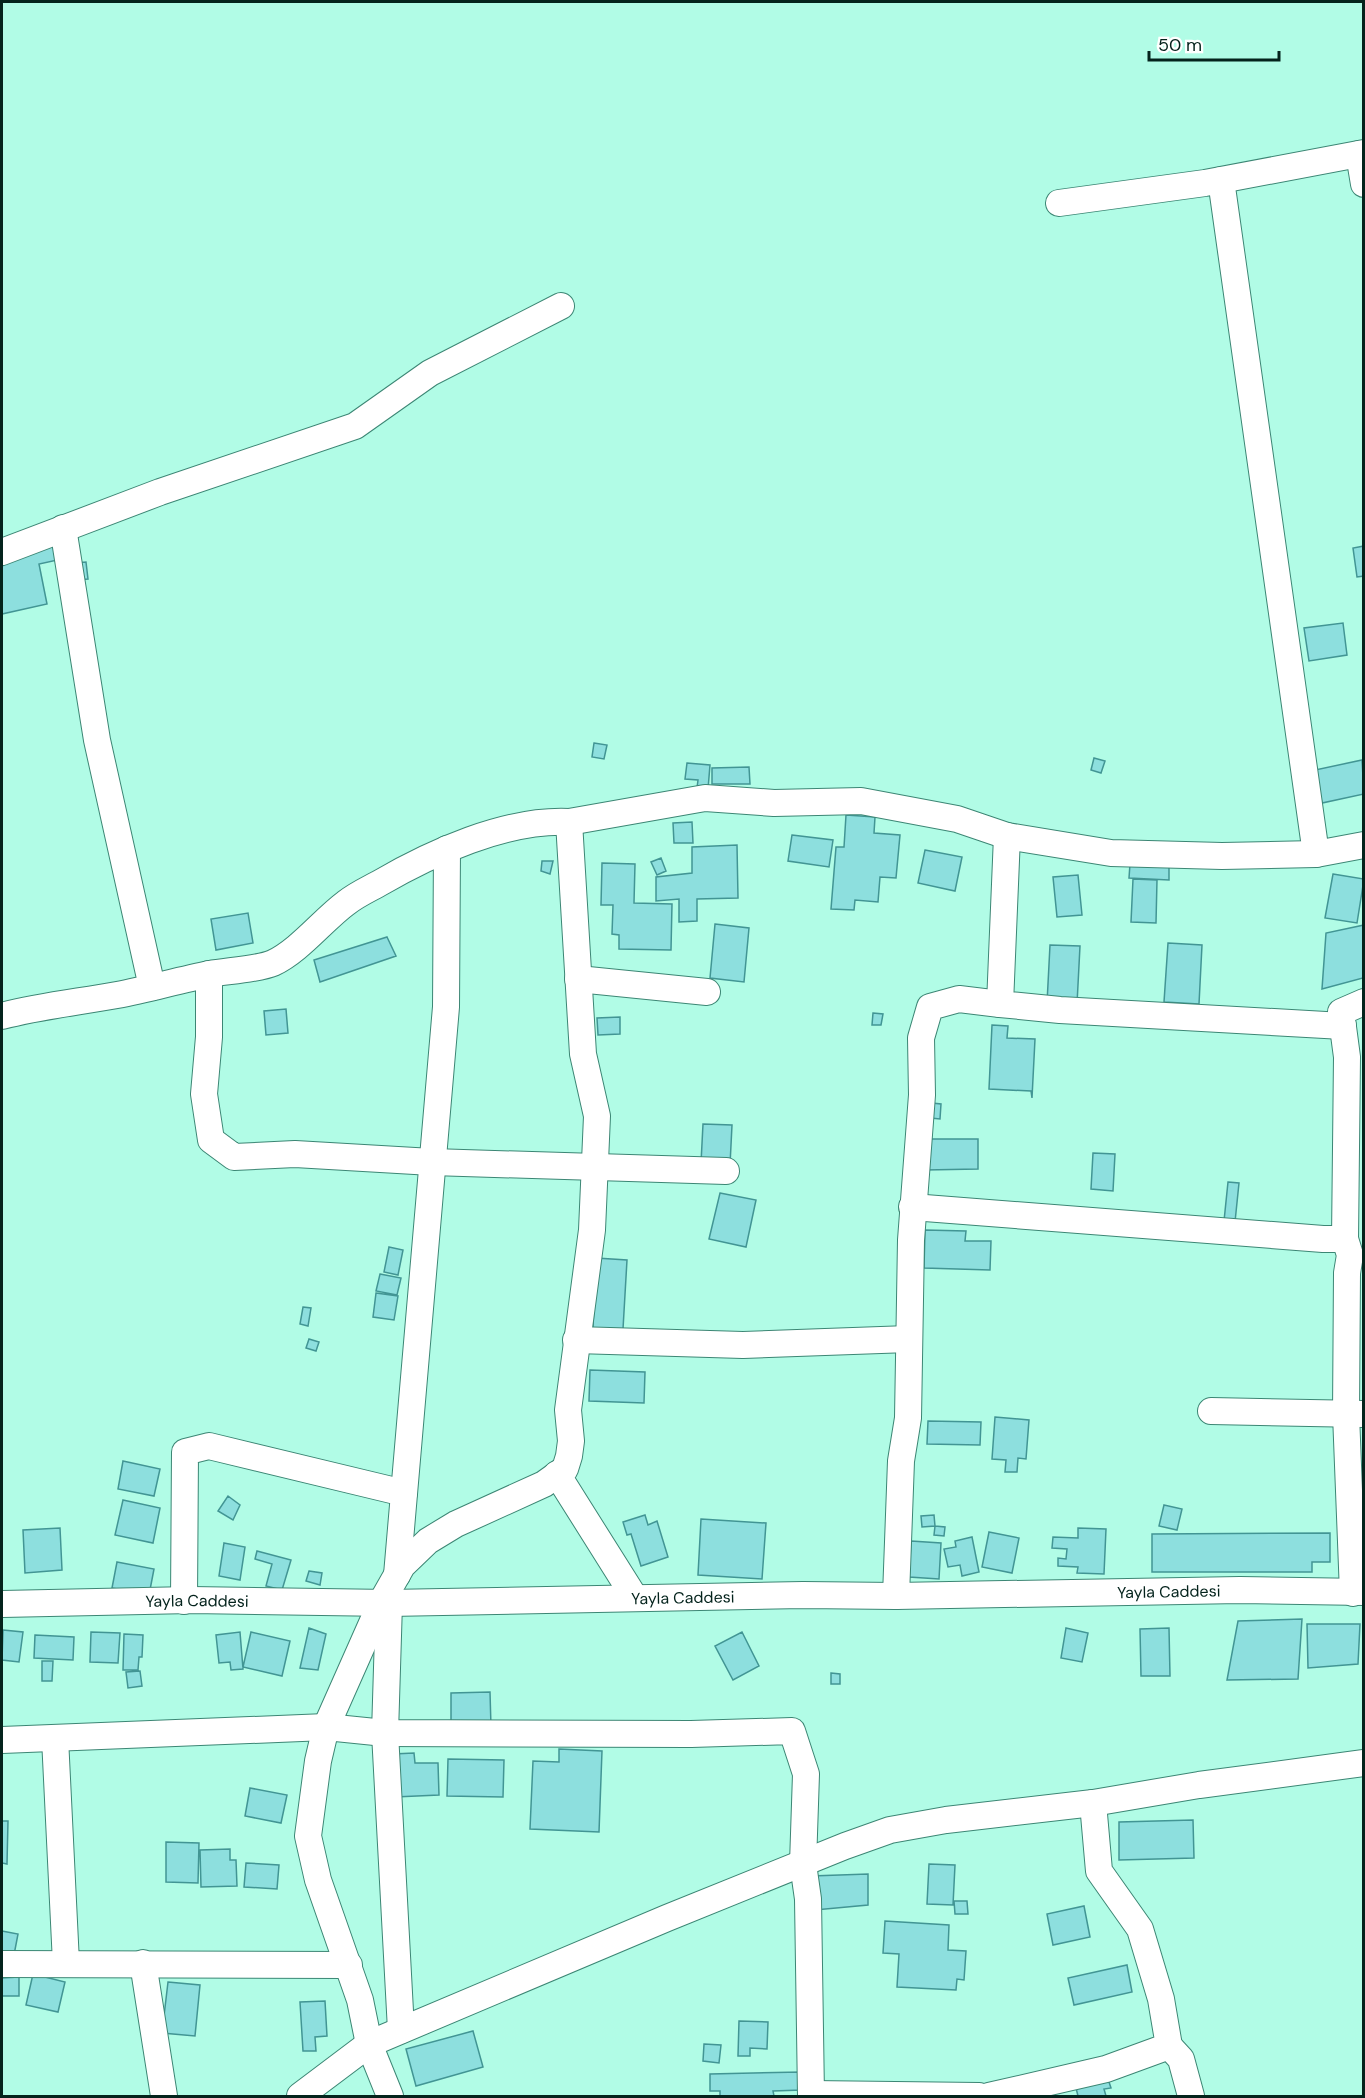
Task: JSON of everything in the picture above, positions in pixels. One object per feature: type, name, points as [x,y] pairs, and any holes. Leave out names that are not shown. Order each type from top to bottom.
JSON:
[{"type":"street","points":[[1059,203],[1221,180],[1361,154],[1364,184]]},
{"type":"street","points":[[1221,180],[1316,854]]},
{"type":"street","points":[[2,552],[160,492],[355,426],[430,373],[561,306]]},
{"type":"street","points":[[63,528],[97,740],[152,987]]},
{"type":"street","points":[[2,1016],[119,995],[210,974],[272,963],[300,944],[347,902],[401,870],[483,836],[554,821],[569,822],[705,798],[774,803],[861,801],[957,819],[1006,836],[1112,853],[1222,856],[1316,854],[1364,845]]},
{"type":"street","points":[[390,2097],[369,2043],[360,2000],[318,1880],[308,1836],[318,1761],[326,1727],[402,1566],[428,1541],[456,1524],[544,1484],[565,1469],[569,1456],[571,1441],[568,1410],[592,1230],[597,1116],[583,1054],[569,822]]},
{"type":"street","points":[[1000,1004],[1006,836]]},
{"type":"street","points":[[397,1575],[446,1007],[447,849]]},
{"type":"street","points":[[210,974],[209,1037],[204,1094],[211,1140],[234,1157],[294,1154],[432,1162],[726,1171]]},
{"type":"street","points":[[578,979],[707,992]]},
{"type":"street","points":[[896,1596],[901,1461],[908,1418],[912,1207],[922,1095],[921,1038],[930,1007],[958,999],[1060,1010],[1343,1026]]},
{"type":"street","points":[[1358,1592],[1355,1414],[1347,1273],[1352,1243],[1347,1056],[1341,1012],[1364,1002]]},
{"type":"street","points":[[912,1207],[1352,1243]]},
{"type":"street","points":[[576,1340],[743,1345],[909,1339]]},
{"type":"street","points":[[1211,1411],[1355,1414]]},
{"type":"street","points":[[184,1601],[185,1452],[209,1446],[404,1493]]},
{"type":"street","points":[[557,1474],[635,1598]]},
{"type":"street","name":"Yayla Caddesi","points":[[2,1604],[184,1601],[385,1603],[1239,1590],[1358,1592]]},
{"type":"street","points":[[385,1603],[385,1733],[401,2030]]},
{"type":"street","points":[[2,1740],[326,1727],[385,1733],[691,1734],[792,1731],[806,1774],[803,1864],[808,1899],[811,2095],[979,2097]]},
{"type":"street","points":[[55,1738],[66,1963]]},
{"type":"street","points":[[300,2097],[369,2043],[667,1918],[890,1830],[946,1820],[1093,1803],[1199,1785],[1364,1763]]},
{"type":"street","points":[[1093,1803],[1099,1871],[1140,1929],[1161,1999],[1169,2046],[1181,2059],[1191,2097]]},
{"type":"street","points":[[143,1963],[164,2097]]},
{"type":"street","points":[[2,1964],[349,1965]]},
{"type":"street","points":[[989,2097],[1106,2069],[1169,2046]]},
{"type":"building","points":[[58,543],[62,559],[39,564],[47,604],[2,614],[2,566],[4,565],[2,555]]},
{"type":"building","points":[[1364,546],[1364,576],[1357,577],[1353,548]]},
{"type":"building","points":[[86,562],[88,579],[76,580],[75,563]]},
{"type":"building","points":[[1343,623],[1347,655],[1309,661],[1304,628]]},
{"type":"building","points":[[594,743],[607,745],[604,759],[592,757]]},
{"type":"building","points":[[1094,758],[1105,761],[1101,773],[1091,770]]},
{"type":"building","points":[[1362,760],[1364,794],[1322,803],[1315,770]]},
{"type":"building","points":[[687,763],[710,765],[708,789],[697,788],[698,780],[685,779]]},
{"type":"building","points":[[749,767],[750,784],[712,784],[712,768]]},
{"type":"building","points":[[846,815],[875,817],[874,833],[900,835],[896,878],[880,877],[878,902],[855,900],[854,910],[831,909],[836,847],[844,847]]},
{"type":"building","points":[[692,822],[693,843],[674,843],[673,823]]},
{"type":"building","points":[[792,835],[833,840],[829,867],[788,861]]},
{"type":"building","points":[[737,845],[738,898],[697,899],[697,921],[679,922],[679,899],[656,901],[656,877],[692,873],[692,847]]},
{"type":"building","points":[[925,850],[962,857],[955,891],[918,883]]},
{"type":"building","points":[[661,858],[666,871],[657,875],[651,862]]},
{"type":"building","points":[[542,861],[553,861],[550,874],[541,871]]},
{"type":"building","points":[[602,863],[635,864],[634,903],[672,904],[671,950],[619,949],[619,935],[612,934],[613,905],[601,905]]},
{"type":"building","points":[[1130,864],[1169,866],[1169,880],[1129,878]]},
{"type":"building","points":[[1333,874],[1364,879],[1357,923],[1325,918]]},
{"type":"building","points":[[1078,875],[1082,915],[1057,917],[1053,877]]},
{"type":"building","points":[[1133,879],[1157,880],[1156,923],[1131,922]]},
{"type":"building","points":[[248,913],[253,943],[216,950],[211,919]]},
{"type":"building","points":[[715,924],[749,928],[744,982],[710,978]]},
{"type":"building","points":[[1364,925],[1363,978],[1322,989],[1326,933]]},
{"type":"building","points":[[387,937],[396,956],[320,982],[314,960]]},
{"type":"building","points":[[1168,943],[1202,945],[1199,1004],[1164,1002]]},
{"type":"building","points":[[1050,945],[1080,946],[1077,1004],[1047,1003]]},
{"type":"building","points":[[286,1009],[288,1033],[266,1035],[264,1011]]},
{"type":"building","points":[[873,1013],[883,1014],[881,1025],[872,1025]]},
{"type":"building","points":[[620,1017],[620,1034],[598,1035],[597,1018]]},
{"type":"building","points":[[992,1025],[1008,1026],[1007,1038],[1035,1039],[1032,1098],[1031,1091],[989,1089]]},
{"type":"building","points":[[922,1102],[941,1104],[940,1119],[921,1117]]},
{"type":"building","points":[[703,1124],[732,1125],[730,1165],[701,1163]]},
{"type":"building","points":[[925,1139],[978,1139],[978,1169],[925,1170]]},
{"type":"building","points":[[1093,1153],[1115,1154],[1113,1191],[1091,1189]]},
{"type":"building","points":[[1228,1182],[1239,1183],[1235,1222],[1224,1221]]},
{"type":"building","points":[[720,1193],[756,1200],[746,1247],[709,1239]]},
{"type":"building","points":[[925,1230],[966,1231],[965,1241],[991,1241],[990,1270],[924,1268]]},
{"type":"building","points":[[389,1247],[403,1250],[398,1275],[384,1272]]},
{"type":"building","points":[[596,1258],[627,1260],[623,1329],[593,1328]]},
{"type":"building","points":[[380,1274],[401,1278],[397,1295],[376,1291]]},
{"type":"building","points":[[376,1293],[398,1296],[394,1320],[373,1317]]},
{"type":"building","points":[[303,1307],[311,1308],[308,1326],[300,1324]]},
{"type":"building","points":[[309,1339],[319,1342],[316,1351],[306,1348]]},
{"type":"building","points":[[590,1370],[645,1372],[644,1403],[589,1401]]},
{"type":"building","points":[[995,1417],[1029,1420],[1026,1459],[1018,1458],[1017,1472],[1005,1472],[1006,1460],[992,1459]]},
{"type":"building","points":[[928,1421],[981,1422],[980,1445],[927,1444]]},
{"type":"building","points":[[123,1461],[160,1469],[154,1496],[118,1489]]},
{"type":"building","points":[[228,1496],[240,1505],[233,1520],[218,1511]]},
{"type":"building","points":[[123,1500],[160,1508],[153,1543],[115,1535]]},
{"type":"building","points":[[1164,1505],[1182,1509],[1177,1530],[1159,1526]]},
{"type":"building","points":[[645,1515],[648,1525],[657,1521],[668,1557],[641,1566],[631,1534],[627,1535],[623,1522]]},
{"type":"building","points":[[934,1515],[935,1526],[922,1527],[921,1516]]},
{"type":"building","points":[[701,1519],[766,1523],[762,1579],[698,1575]]},
{"type":"building","points":[[935,1526],[945,1527],[944,1536],[934,1535]]},
{"type":"building","points":[[60,1528],[62,1570],[25,1573],[23,1530]]},
{"type":"building","points":[[1078,1528],[1106,1529],[1104,1574],[1077,1573],[1078,1567],[1058,1566],[1058,1558],[1066,1559],[1067,1549],[1052,1548],[1053,1537],[1078,1538]]},
{"type":"building","points":[[989,1532],[1019,1538],[1012,1573],[982,1567]]},
{"type":"building","points":[[1330,1533],[1330,1562],[1312,1562],[1312,1572],[1152,1572],[1152,1534]]},
{"type":"building","points":[[972,1537],[979,1572],[962,1576],[960,1565],[948,1567],[944,1549],[956,1547],[955,1541]]},
{"type":"building","points":[[911,1541],[941,1543],[939,1579],[909,1577]]},
{"type":"building","points":[[224,1543],[245,1547],[240,1580],[219,1576]]},
{"type":"building","points":[[257,1551],[291,1560],[282,1590],[266,1586],[272,1564],[255,1559]]},
{"type":"building","points":[[117,1562],[154,1569],[149,1595],[112,1588]]},
{"type":"building","points":[[309,1571],[322,1573],[320,1585],[306,1581]]},
{"type":"building","points":[[1302,1619],[1298,1679],[1227,1680],[1238,1621]]},
{"type":"building","points":[[1307,1624],[1360,1624],[1358,1664],[1308,1668]]},
{"type":"building","points":[[309,1628],[326,1634],[318,1670],[300,1668]]},
{"type":"building","points":[[1066,1628],[1088,1633],[1082,1662],[1061,1658]]},
{"type":"building","points":[[1169,1628],[1170,1676],[1141,1676],[1140,1629]]},
{"type":"building","points":[[3,1630],[23,1632],[19,1662],[2,1660]]},
{"type":"building","points":[[91,1632],[120,1633],[118,1663],[90,1662]]},
{"type":"building","points":[[240,1632],[243,1669],[231,1670],[230,1662],[219,1663],[216,1635]]},
{"type":"building","points":[[251,1632],[290,1641],[282,1676],[243,1667]]},
{"type":"building","points":[[742,1632],[759,1666],[733,1680],[715,1646]]},
{"type":"building","points":[[124,1634],[143,1635],[142,1657],[139,1657],[138,1670],[123,1670]]},
{"type":"building","points":[[35,1635],[74,1637],[73,1660],[34,1658]]},
{"type":"building","points":[[42,1661],[53,1661],[52,1681],[42,1681]]},
{"type":"building","points":[[140,1671],[142,1686],[128,1688],[126,1672]]},
{"type":"building","points":[[831,1673],[840,1674],[840,1684],[831,1684]]},
{"type":"building","points":[[490,1692],[491,1727],[451,1727],[451,1693]]},
{"type":"building","points":[[559,1749],[602,1751],[599,1832],[530,1829],[533,1761],[559,1762]]},
{"type":"building","points":[[414,1753],[415,1763],[438,1763],[439,1795],[395,1797],[393,1754]]},
{"type":"building","points":[[448,1759],[504,1760],[503,1797],[447,1796]]},
{"type":"building","points":[[250,1788],[287,1795],[281,1823],[245,1816]]},
{"type":"building","points":[[1193,1820],[1194,1858],[1119,1860],[1119,1822]]},
{"type":"building","points":[[2,1821],[8,1821],[7,1864],[2,1863]]},
{"type":"building","points":[[166,1842],[199,1843],[198,1883],[166,1882]]},
{"type":"building","points":[[230,1849],[230,1860],[236,1860],[237,1886],[201,1887],[200,1850]]},
{"type":"building","points":[[246,1863],[279,1865],[277,1889],[244,1887]]},
{"type":"building","points":[[929,1864],[955,1865],[953,1905],[927,1904]]},
{"type":"building","points":[[868,1874],[868,1905],[815,1910],[811,1876]]},
{"type":"building","points":[[954,1901],[967,1901],[968,1914],[955,1914]]},
{"type":"building","points":[[1084,1906],[1090,1937],[1053,1945],[1047,1914]]},
{"type":"building","points":[[885,1921],[949,1925],[948,1950],[966,1951],[964,1980],[957,1979],[956,1990],[897,1987],[899,1954],[883,1953]]},
{"type":"building","points":[[2,1931],[18,1934],[14,1955],[2,1952]]},
{"type":"building","points":[[1127,1965],[1132,1992],[1074,2005],[1068,1978]]},
{"type":"building","points":[[33,1974],[65,1982],[58,2012],[26,2005]]},
{"type":"building","points":[[19,1977],[19,1996],[2,1996],[2,1978]]},
{"type":"building","points":[[168,1982],[200,1985],[195,2036],[162,2033]]},
{"type":"building","points":[[325,2001],[327,2036],[315,2037],[316,2051],[303,2051],[300,2002]]},
{"type":"building","points":[[739,2021],[768,2022],[767,2049],[750,2048],[750,2056],[738,2056]]},
{"type":"building","points":[[473,2031],[483,2067],[416,2086],[406,2049]]},
{"type":"building","points":[[704,2044],[721,2045],[719,2063],[703,2061]]},
{"type":"building","points":[[802,2072],[802,2090],[773,2091],[774,2096],[720,2096],[720,2091],[710,2091],[710,2074]]},
{"type":"building","points":[[1108,2079],[1111,2088],[1104,2089],[1106,2096],[1078,2096],[1076,2088]]}]
